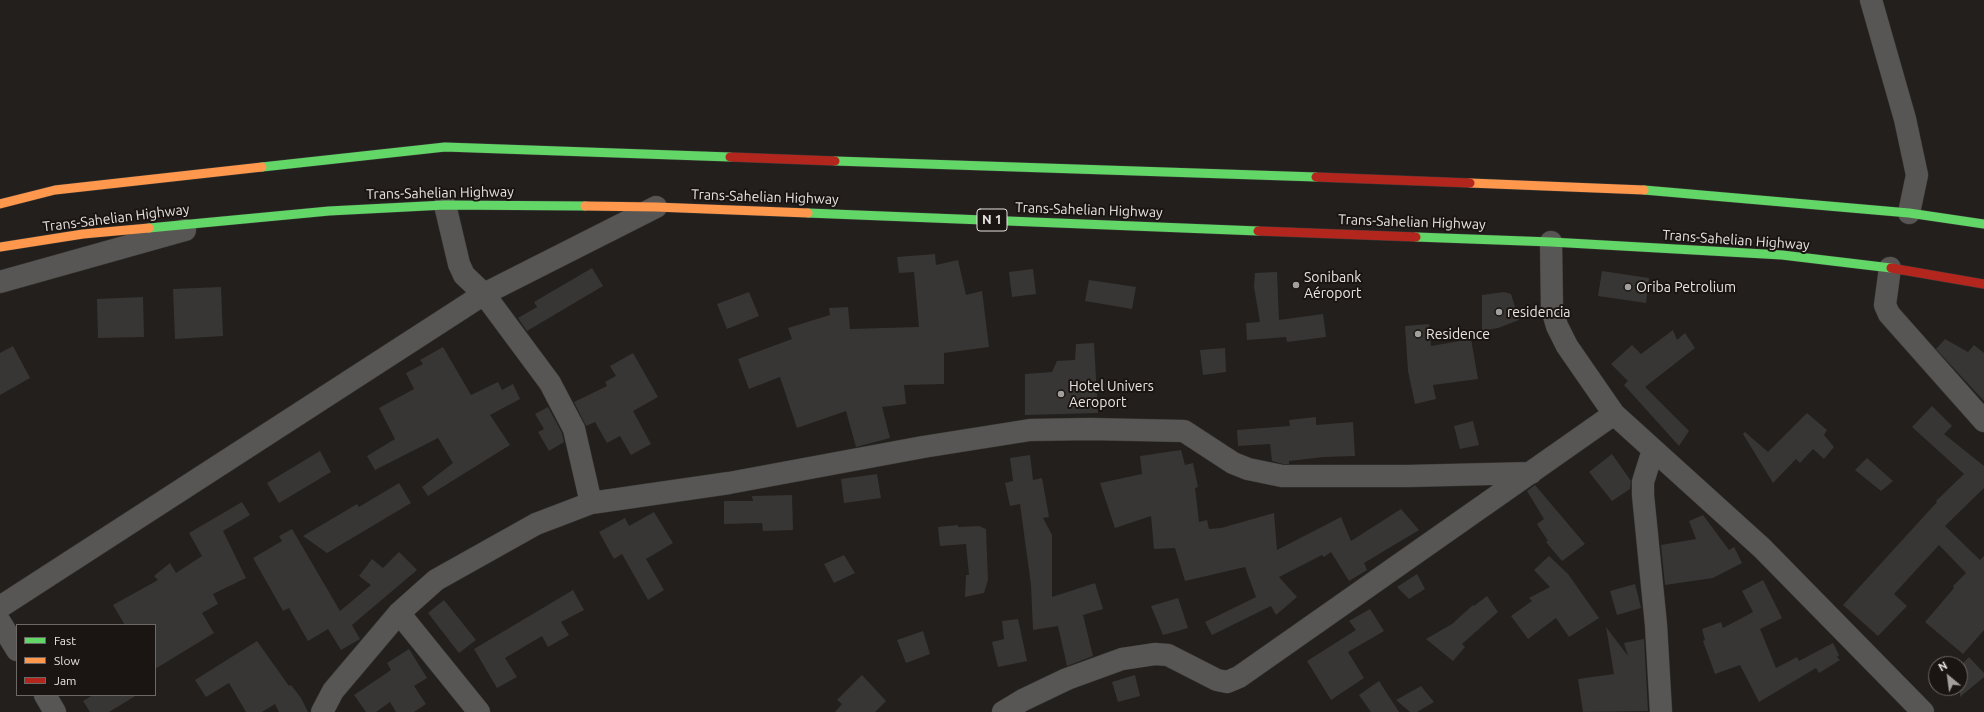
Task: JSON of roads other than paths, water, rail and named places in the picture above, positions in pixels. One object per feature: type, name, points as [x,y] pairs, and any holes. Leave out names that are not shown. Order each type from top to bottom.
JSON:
[{"type":"main road","points":[[0,204],[55,190],[445,147],[1616,188],[1909,213],[1984,224]]},
{"type":"main road","name":"Trans-Sahelian Highway","points":[[0,247],[83,234],[219,220],[329,211],[445,205],[656,207],[1551,242],[1782,255],[1890,268],[1984,284]]},
{"type":"street","points":[[1872,0],[1905,119],[1917,175],[1909,213]]},
{"type":"street","points":[[445,205],[461,269],[464,275],[484,294],[550,383],[574,429],[591,503]]},
{"type":"street","points":[[0,607],[484,294],[656,207]]},
{"type":"street","points":[[0,282],[219,220]]},
{"type":"street","points":[[1551,242],[1552,309],[1557,326],[1567,346],[1614,414],[1762,548],[1923,712]]},
{"type":"street","points":[[1890,268],[1885,305],[1888,314],[1984,421]]},
{"type":"street","points":[[1003,712],[1023,700],[1067,679],[1122,659],[1155,654],[1168,655],[1217,680],[1227,682],[1239,677],[1614,414]]},
{"type":"street","points":[[322,712],[333,691],[399,613],[436,580],[536,524],[591,503],[729,483],[923,447],[1030,430],[1090,428],[1184,431],[1233,463],[1248,469],[1282,476],[1408,476],[1531,473]]},
{"type":"street","points":[[1653,450],[1643,482],[1643,495],[1656,625],[1661,712]]},
{"type":"street","points":[[399,613],[479,712]]},
{"type":"street","points":[[0,622],[16,648]]},
{"type":"street","points":[[46,696],[55,712]]},
{"type":"place","name":"Sonibank Aéroport","points":[[1296,285]]},
{"type":"place","name":"Oriba Petrolium","points":[[1628,287]]},
{"type":"place","name":"residencia","points":[[1499,312]]},
{"type":"place","name":"Residence","points":[[1418,334]]},
{"type":"place","name":"Hotel Univers Aeroport","points":[[1061,394]]}]
